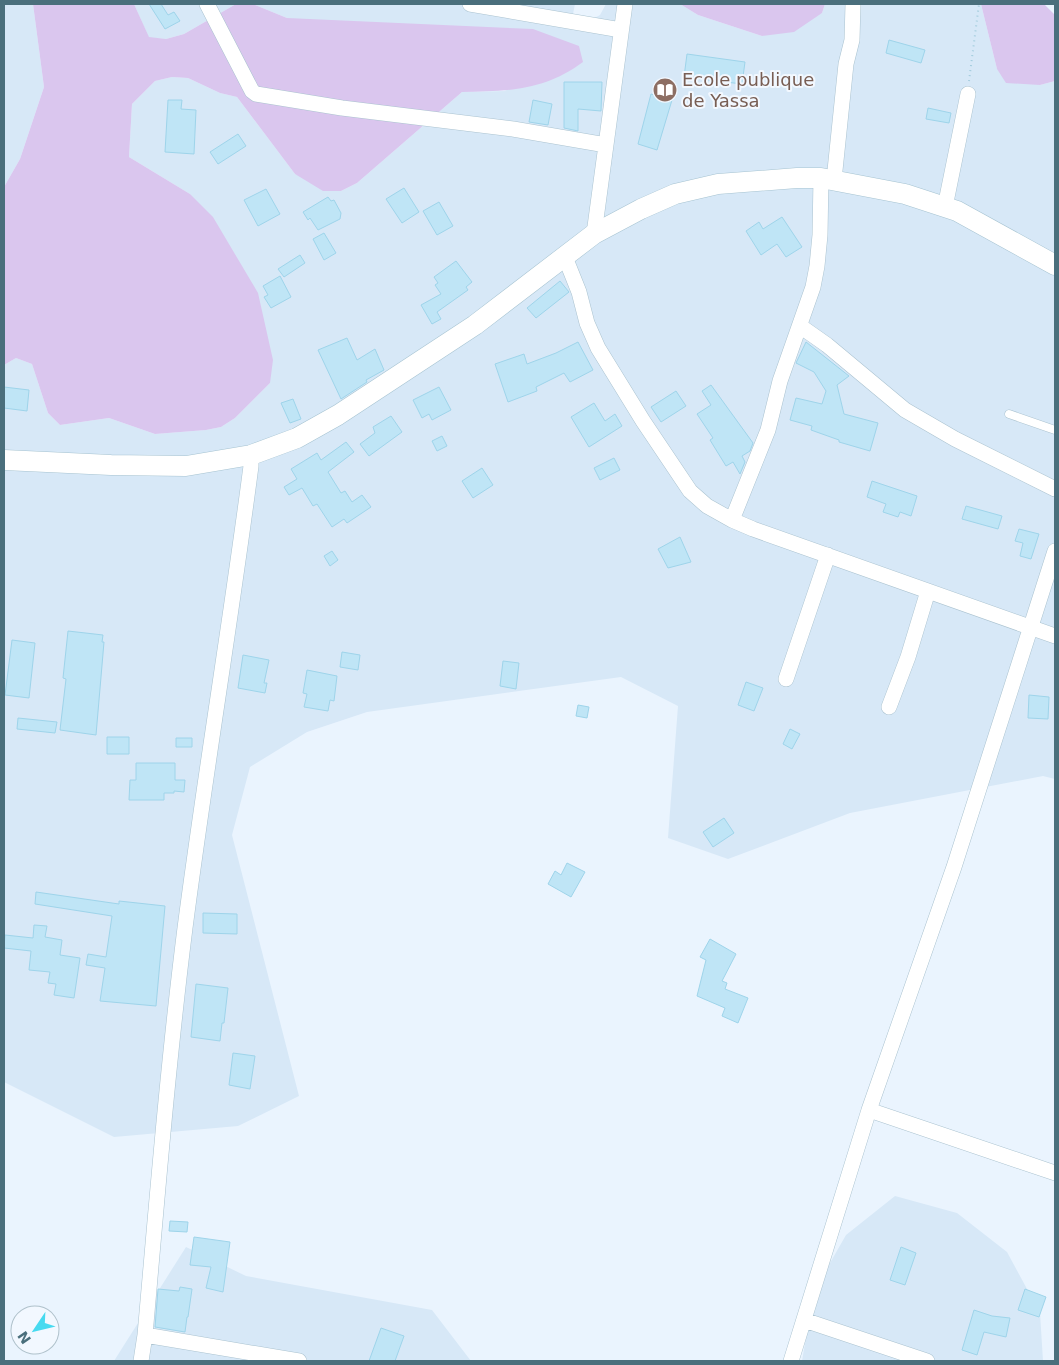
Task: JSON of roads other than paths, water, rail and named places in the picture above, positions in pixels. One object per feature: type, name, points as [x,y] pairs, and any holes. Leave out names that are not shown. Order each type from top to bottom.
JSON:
[{"type":"main road","points":[[4,460],[111,466],[186,466],[251,455],[297,438],[338,415],[475,325],[594,234],[641,209],[675,194],[718,184],[797,178],[828,179],[904,194],[957,211],[1055,265]]},
{"type":"street","points":[[207,4],[252,91],[256,94],[342,108],[514,130],[606,145]]},
{"type":"street","points":[[470,4],[621,30]]},
{"type":"street","points":[[594,234],[625,4]]},
{"type":"street","points":[[732,520],[768,430],[780,381],[813,287],[846,64],[852,40],[854,4]]},
{"type":"street","points":[[945,207],[968,94]]},
{"type":"street","points":[[565,257],[592,335],[643,421],[690,491],[707,506],[732,520],[1055,636]]},
{"type":"street","points":[[800,326],[827,345],[906,410],[956,439],[1055,489]]},
{"type":"street","points":[[141,1361],[145,1335],[164,1117],[185,928],[236,582],[251,455]]},
{"type":"street","points":[[791,1361],[869,1110],[954,867],[1032,629],[1055,551]]},
{"type":"street","points":[[786,679],[828,555]]},
{"type":"street","points":[[889,707],[908,657],[928,591]]},
{"type":"street","points":[[869,1110],[1055,1173]]},
{"type":"street","points":[[804,1320],[927,1361]]},
{"type":"street","points":[[145,1335],[299,1361]]},
{"type":"lane","points":[[1009,414],[1055,430]]},
{"type":"place","name":"Ecole publique de Yassa","points":[[665,90]]}]
